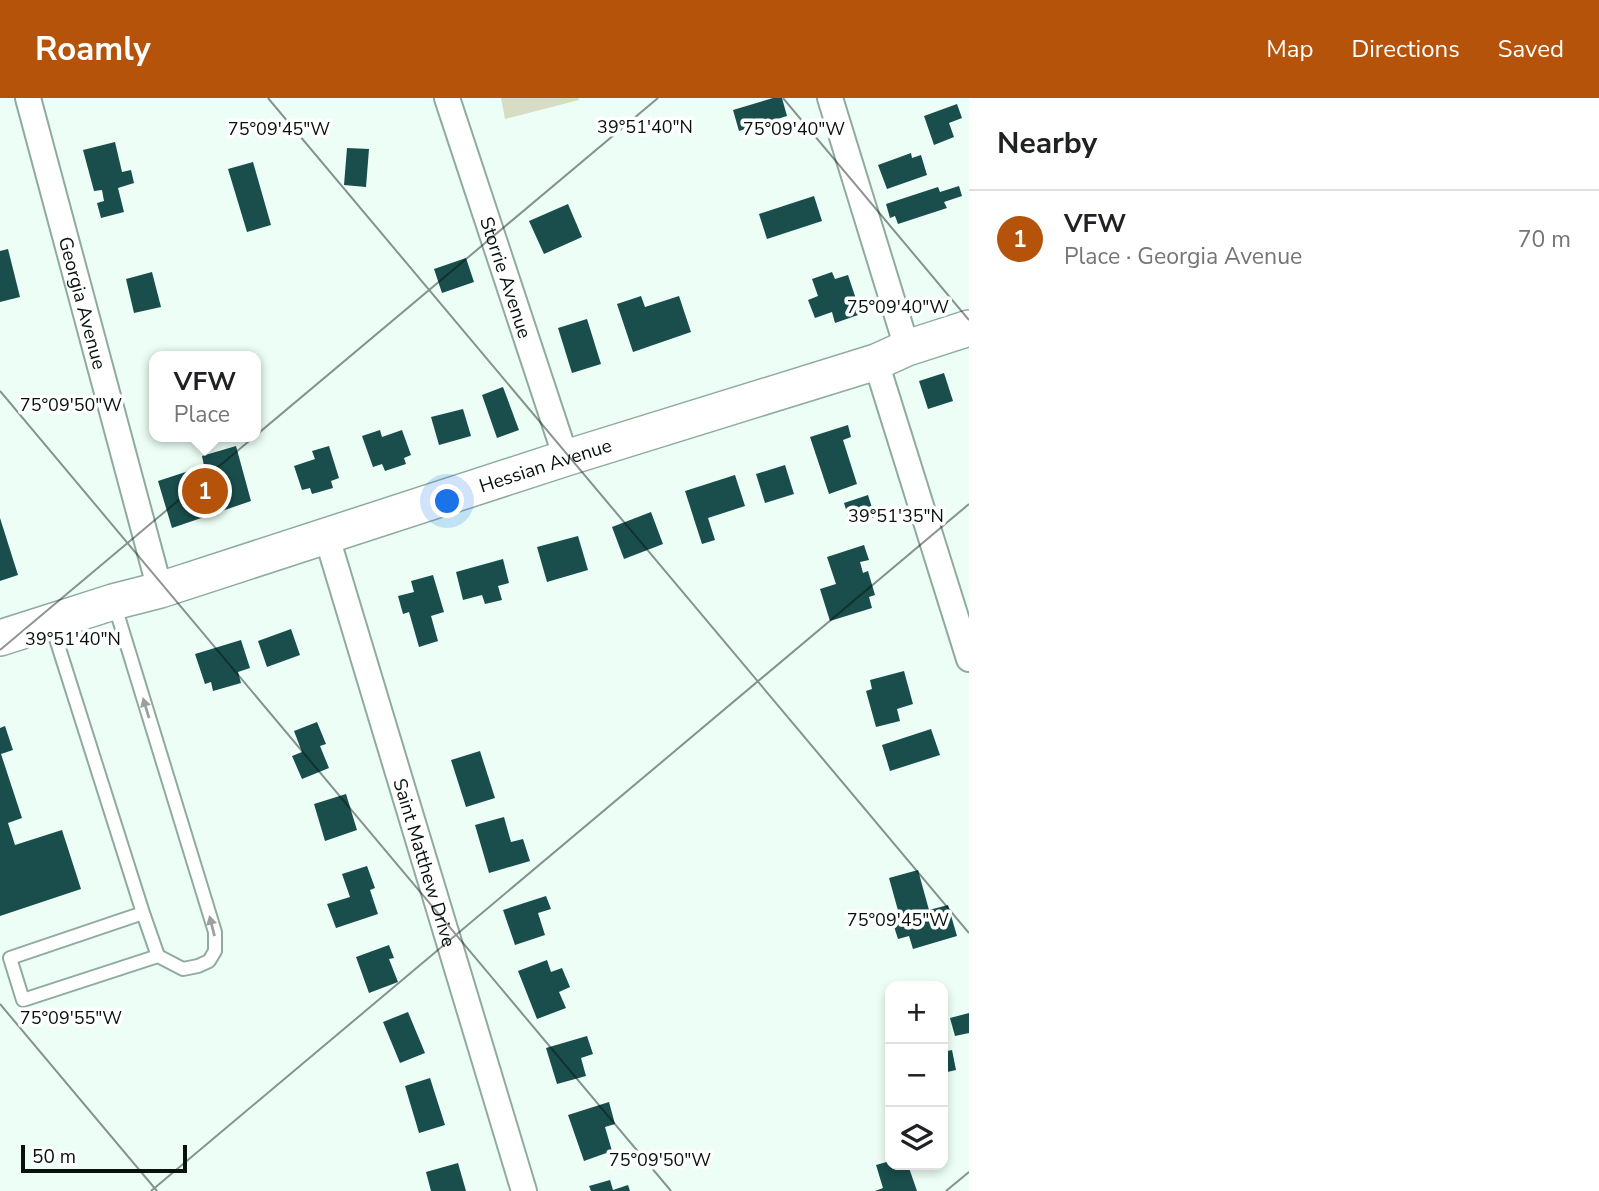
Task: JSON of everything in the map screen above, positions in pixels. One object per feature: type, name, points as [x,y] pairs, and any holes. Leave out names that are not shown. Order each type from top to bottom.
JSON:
[{"type":"main road","name":"Hessian Avenue","points":[[0,638],[160,590],[326,534],[876,362],[907,348],[969,328]]},
{"type":"street","name":"Georgia Avenue","points":[[28,98],[160,590]]},
{"type":"street","name":"Storrie Avenue","points":[[447,98],[566,458]]},
{"type":"street","points":[[830,98],[907,348]]},
{"type":"street","points":[[876,362],[969,659]]},
{"type":"street","name":"Saint Matthew Drive","points":[[326,534],[524,1191]]},
{"type":"lane","points":[[51,623],[158,956],[183,969],[198,966],[209,961],[215,951],[215,932],[113,602]]},
{"type":"lane","points":[[142,913],[10,958],[23,1000],[158,956]]},
{"type":"green space","points":[[501,98],[578,98],[579,100],[505,119]]},
{"type":"building","points":[[773,98],[782,98],[787,116],[739,131],[733,110]]},
{"type":"building","points":[[957,104],[962,118],[949,123],[954,137],[934,145],[924,116]]},
{"type":"building","points":[[115,142],[122,172],[131,170],[134,183],[118,188],[124,212],[101,218],[97,203],[104,201],[102,190],[94,191],[83,150]]},
{"type":"building","points":[[347,148],[369,149],[366,187],[344,185]]},
{"type":"building","points":[[911,153],[912,158],[921,155],[927,175],[887,189],[878,165]]},
{"type":"building","points":[[253,162],[271,225],[247,232],[228,169]]},
{"type":"building","points":[[959,186],[962,196],[944,202],[947,208],[898,224],[895,216],[890,218],[886,204],[938,187],[940,192]]},
{"type":"building","points":[[814,196],[822,221],[767,239],[759,214]]},
{"type":"building","points":[[568,204],[582,237],[544,254],[529,221]]},
{"type":"building","points":[[8,249],[20,297],[0,302],[0,251]]},
{"type":"building","points":[[466,258],[474,282],[442,293],[434,269]]},
{"type":"building","points":[[152,272],[161,307],[134,313],[126,279]]},
{"type":"building","points":[[832,272],[835,279],[848,275],[861,314],[835,323],[832,312],[815,318],[808,300],[818,296],[812,279]]},
{"type":"building","points":[[641,296],[645,307],[679,296],[691,332],[633,352],[617,304]]},
{"type":"building","points":[[587,319],[601,364],[572,373],[558,328]]},
{"type":"building","points":[[944,373],[953,401],[928,409],[919,381]]},
{"type":"building","points":[[503,387],[519,430],[497,438],[482,395]]},
{"type":"building","points":[[463,409],[471,436],[439,445],[431,417]]},
{"type":"building","points":[[848,425],[851,437],[843,440],[857,484],[829,494],[810,437]]},
{"type":"building","points":[[380,430],[382,437],[402,430],[411,455],[404,458],[406,464],[385,471],[382,464],[373,467],[362,436]]},
{"type":"building","points":[[236,446],[251,501],[172,528],[158,481],[204,466],[202,456]]},
{"type":"building","points":[[329,446],[339,478],[331,481],[333,488],[312,494],[310,488],[302,490],[294,466],[315,459],[312,451]]},
{"type":"building","points":[[785,465],[794,494],[765,503],[756,474]]},
{"type":"building","points":[[735,475],[745,506],[708,518],[715,540],[702,544],[685,491]]},
{"type":"building","points":[[868,495],[875,517],[851,525],[844,503]]},
{"type":"building","points":[[651,512],[663,544],[624,559],[612,527]]},
{"type":"building","points":[[0,518],[18,575],[0,581]]},
{"type":"building","points":[[578,536],[588,570],[547,582],[537,547]]},
{"type":"building","points":[[864,545],[869,560],[860,562],[863,573],[868,571],[875,595],[869,597],[872,608],[830,621],[820,589],[836,584],[827,557]]},
{"type":"building","points":[[503,559],[509,583],[498,586],[502,600],[485,604],[482,595],[463,600],[456,572]]},
{"type":"building","points":[[433,575],[444,612],[431,616],[438,641],[419,647],[409,612],[403,614],[398,596],[414,592],[411,581]]},
{"type":"building","points":[[291,629],[300,655],[267,667],[258,641]]},
{"type":"building","points":[[241,640],[250,668],[238,672],[241,683],[213,691],[211,682],[205,684],[195,654]]},
{"type":"building","points":[[904,671],[913,704],[897,709],[900,721],[876,727],[866,691],[872,689],[870,680]]},
{"type":"building","points":[[317,722],[326,744],[320,746],[329,768],[302,779],[292,756],[302,752],[294,731]]},
{"type":"building","points":[[5,726],[13,750],[1,754],[22,818],[8,823],[15,845],[62,830],[81,889],[0,916],[0,728]]},
{"type":"building","points":[[931,729],[940,755],[890,771],[882,745]]},
{"type":"building","points":[[480,751],[495,798],[466,807],[451,760]]},
{"type":"building","points":[[346,794],[357,830],[325,841],[314,804]]},
{"type":"building","points":[[504,817],[511,842],[523,839],[530,861],[489,873],[475,825]]},
{"type":"building","points":[[367,866],[375,888],[370,890],[378,914],[336,928],[327,904],[350,897],[342,874]]},
{"type":"building","points":[[918,870],[929,910],[948,905],[957,936],[913,949],[909,936],[898,939],[891,917],[899,914],[889,878]]},
{"type":"building","points":[[546,896],[551,909],[538,913],[545,935],[515,945],[503,910]]},
{"type":"building","points":[[389,945],[394,958],[389,959],[398,982],[369,993],[356,957]]},
{"type":"building","points":[[547,960],[551,972],[562,968],[570,987],[559,992],[566,1008],[537,1019],[518,971]]},
{"type":"building","points":[[408,1012],[425,1053],[400,1063],[383,1022]]},
{"type":"building","points":[[969,1013],[969,1033],[955,1036],[950,1018]]},
{"type":"building","points":[[587,1036],[593,1054],[581,1058],[586,1076],[557,1084],[546,1048]]},
{"type":"building","points":[[952,1050],[956,1070],[948,1072],[948,1051]]},
{"type":"building","points":[[430,1078],[445,1125],[419,1133],[405,1086]]},
{"type":"building","points":[[609,1102],[615,1124],[605,1127],[612,1151],[584,1161],[568,1115]]},
{"type":"building","points":[[885,1162],[885,1170],[910,1170],[917,1191],[875,1191],[883,1188],[876,1165]]},
{"type":"building","points":[[458,1163],[466,1191],[431,1191],[426,1172]]},
{"type":"building","points":[[610,1180],[613,1190],[628,1185],[630,1191],[591,1191],[589,1186]]},
{"type":"place","name":"VFW","points":[[205,491]]}]
